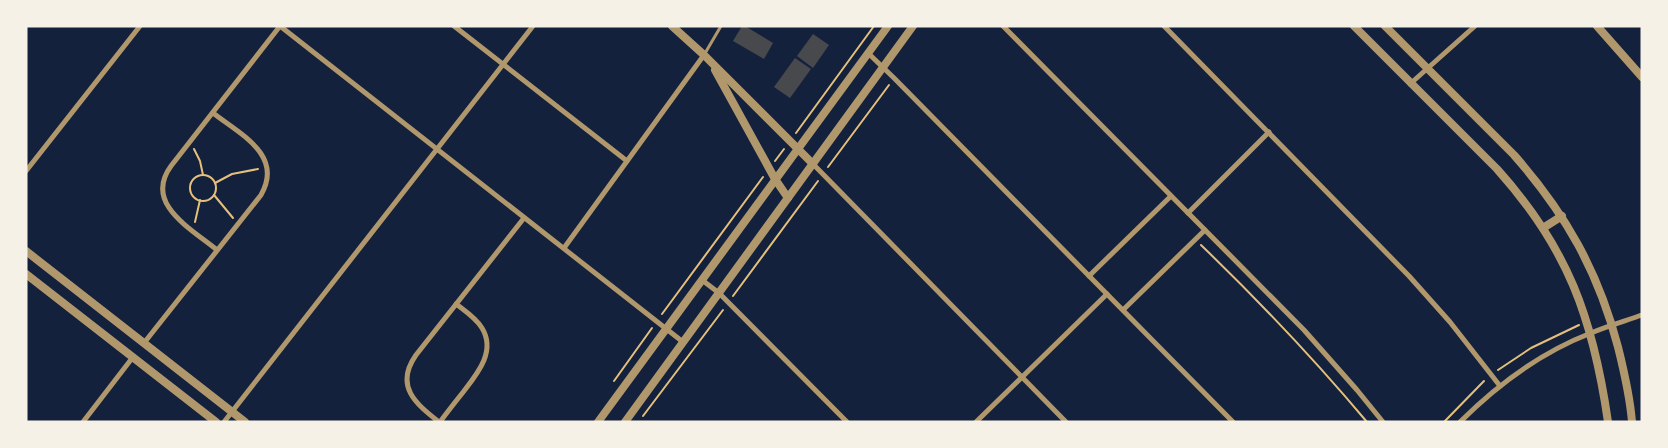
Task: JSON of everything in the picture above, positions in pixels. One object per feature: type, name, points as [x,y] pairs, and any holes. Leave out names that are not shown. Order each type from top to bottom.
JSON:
[{"type":"street","points":[[26,171],[140,26]]},
{"type":"street","points":[[217,250],[168,209],[162,190],[167,172],[280,26],[683,342]]},
{"type":"street","points":[[454,26],[627,161]]},
{"type":"street","points":[[224,422],[533,26]]},
{"type":"street","points":[[672,26],[704,55],[823,174],[1066,422]]},
{"type":"street","points":[[598,422],[888,26]]},
{"type":"street","points":[[625,422],[913,26]]},
{"type":"street","points":[[1004,26],[1304,330],[1352,383],[1383,422]]},
{"type":"street","points":[[1164,26],[1409,276],[1450,322],[1500,386]]},
{"type":"street","points":[[1354,26],[1497,169],[1514,188],[1543,228],[1568,272],[1587,320],[1602,381],[1608,422]]},
{"type":"street","points":[[1385,26],[1514,155],[1547,195],[1575,236],[1596,280],[1612,326],[1624,371],[1632,422]]},
{"type":"street","points":[[1410,84],[1475,26]]},
{"type":"street","points":[[1597,26],[1642,77]]},
{"type":"street","points":[[868,53],[1233,422]]},
{"type":"street","points":[[564,248],[704,55]]},
{"type":"street","points":[[710,62],[769,169],[788,198]]},
{"type":"street","points":[[144,344],[265,188],[268,167],[263,156],[255,146],[213,112]]},
{"type":"street","points":[[1188,213],[1269,132]]},
{"type":"street","points":[[1089,276],[1171,196]]},
{"type":"street","points":[[1543,228],[1562,216]]},
{"type":"street","points":[[456,304],[482,327],[486,340],[486,354],[480,369],[440,422],[415,401],[408,387],[407,373],[416,355],[456,304],[524,218]]},
{"type":"street","points":[[1123,310],[1205,230]]},
{"type":"street","points":[[26,252],[245,422]]},
{"type":"street","points":[[26,274],[216,422]]},
{"type":"street","points":[[702,280],[719,293],[847,422]]},
{"type":"street","points":[[976,422],[1107,294]]},
{"type":"street","points":[[1460,422],[1500,386],[1543,358],[1591,333],[1642,314]]},
{"type":"street","points":[[83,422],[133,357]]},
{"type":"lane","points":[[704,55],[722,26]]},
{"type":"path","points":[[614,381],[874,26]]},
{"type":"path","points":[[638,422],[729,303],[894,78]]},
{"type":"path","points":[[191,141],[200,161],[203,175]]},
{"type":"path","points":[[215,183],[232,174],[268,167]]},
{"type":"path","points":[[203,175],[210,176],[215,183],[214,195],[208,200],[200,200],[193,196],[190,188],[194,179],[203,175]]},
{"type":"path","points":[[214,195],[237,224]]},
{"type":"path","points":[[193,230],[200,200]]},
{"type":"path","points":[[1196,239],[1305,350],[1367,422]]},
{"type":"path","points":[[1444,422],[1491,374],[1531,348],[1587,320]]},
{"type":"building","points":[[742,26],[773,43],[764,59],[733,41]]},
{"type":"building","points":[[813,34],[829,45],[813,68],[797,56]]},
{"type":"building","points":[[795,58],[811,69],[790,98],[774,87]]}]
